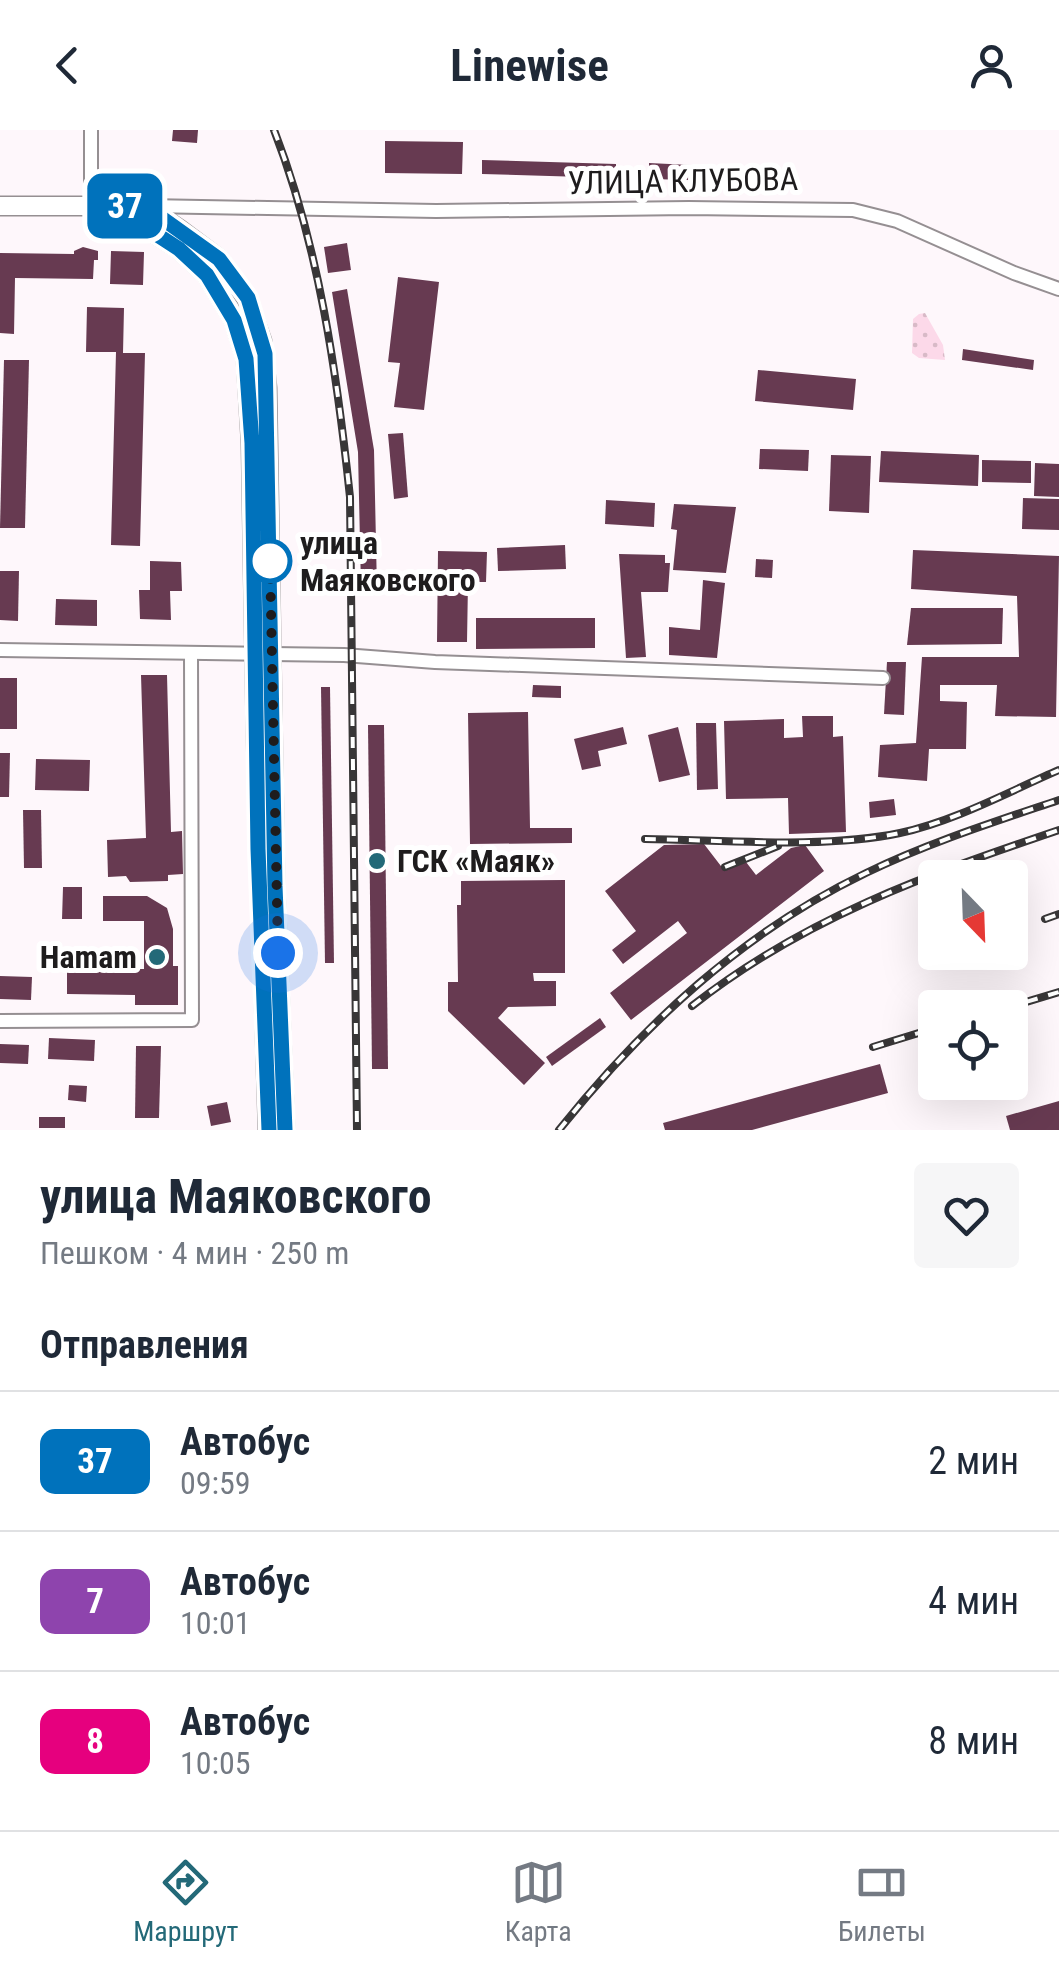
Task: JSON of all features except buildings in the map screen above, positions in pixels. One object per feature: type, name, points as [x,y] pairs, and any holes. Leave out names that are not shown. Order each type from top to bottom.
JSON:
[{"type":"main road","points":[[0,206],[145,206],[219,259],[241,288],[258,326],[267,388],[262,654],[268,1130]]},
{"type":"main road","points":[[113,206],[150,228],[200,267],[226,302],[240,336],[250,392],[285,1130]]},
{"type":"street","points":[[90,130],[91,206]]},
{"type":"street","name":"УЛИЦА КЛУБОВА","points":[[145,206],[852,210],[897,221],[1059,289]]},
{"type":"street","points":[[0,650],[262,654],[883,678]]},
{"type":"street","points":[[0,1020],[192,1020],[191,654]]},
{"type":"shaded area","points":[[925,313],[943,345],[945,360],[919,358],[912,353],[913,319]]},
{"type":"railway","points":[[274,130],[303,219],[324,311],[350,497],[357,1130]]},
{"type":"railway","points":[[645,839],[806,842],[870,838],[921,828],[961,814],[1059,770]]},
{"type":"railway","points":[[559,1130],[661,1018],[737,952],[778,923],[889,862],[1059,800]]},
{"type":"railway","points":[[692,1006],[734,975],[822,924],[914,882],[1059,830]]},
{"type":"railway","points":[[725,867],[778,846]]},
{"type":"railway","points":[[1045,919],[1059,914]]},
{"type":"railway","points":[[1028,1001],[1059,992]]},
{"type":"railway","points":[[873,1047],[918,1033]]},
{"type":"bus line","name":"37","points":[[269,1130],[258,849],[252,443],[246,359],[234,320],[207,275],[179,249],[113,206],[145,206],[219,259],[248,298],[265,354],[275,886],[285,1130]]},
{"type":"place","name":"улица Маяковского","points":[[270,561]]},
{"type":"place","name":"ГСК «Маяк»","points":[[377,861]]},
{"type":"place","name":"Hamam","points":[[157,957]]},
{"type":"route","points":[[270,561],[278,953]]}]
